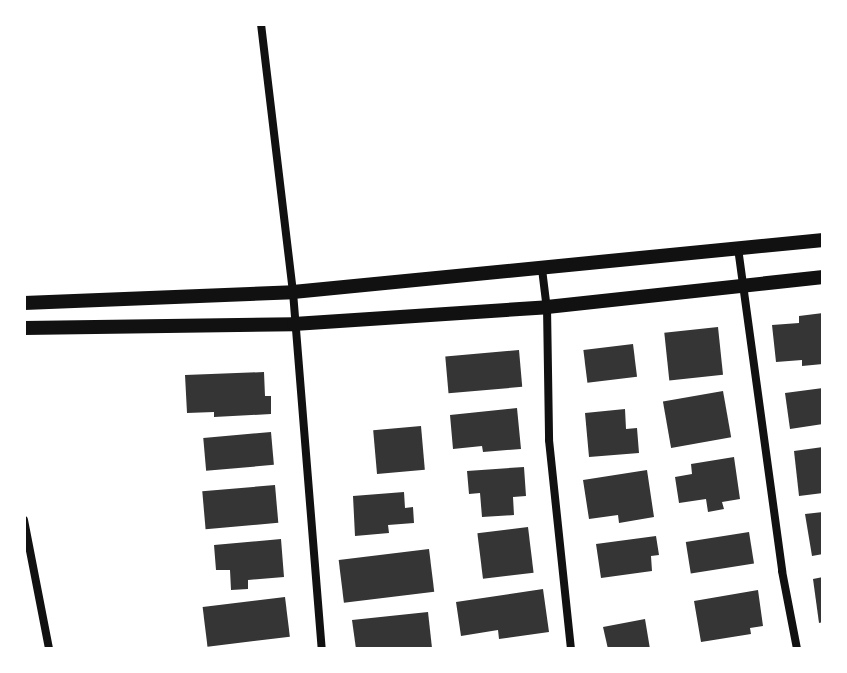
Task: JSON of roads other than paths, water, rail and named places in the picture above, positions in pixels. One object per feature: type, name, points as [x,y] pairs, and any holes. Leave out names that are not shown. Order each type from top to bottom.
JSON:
[{"type":"street","points":[[261,24],[293,292],[322,649]]},
{"type":"street","points":[[24,303],[293,292],[823,240]]},
{"type":"street","points":[[738,248],[782,571],[797,649]]},
{"type":"street","points":[[542,269],[547,307],[549,440],[571,649]]},
{"type":"street","points":[[24,328],[294,324],[547,307],[823,277]]},
{"type":"street","points":[[24,520],[49,649]]}]
